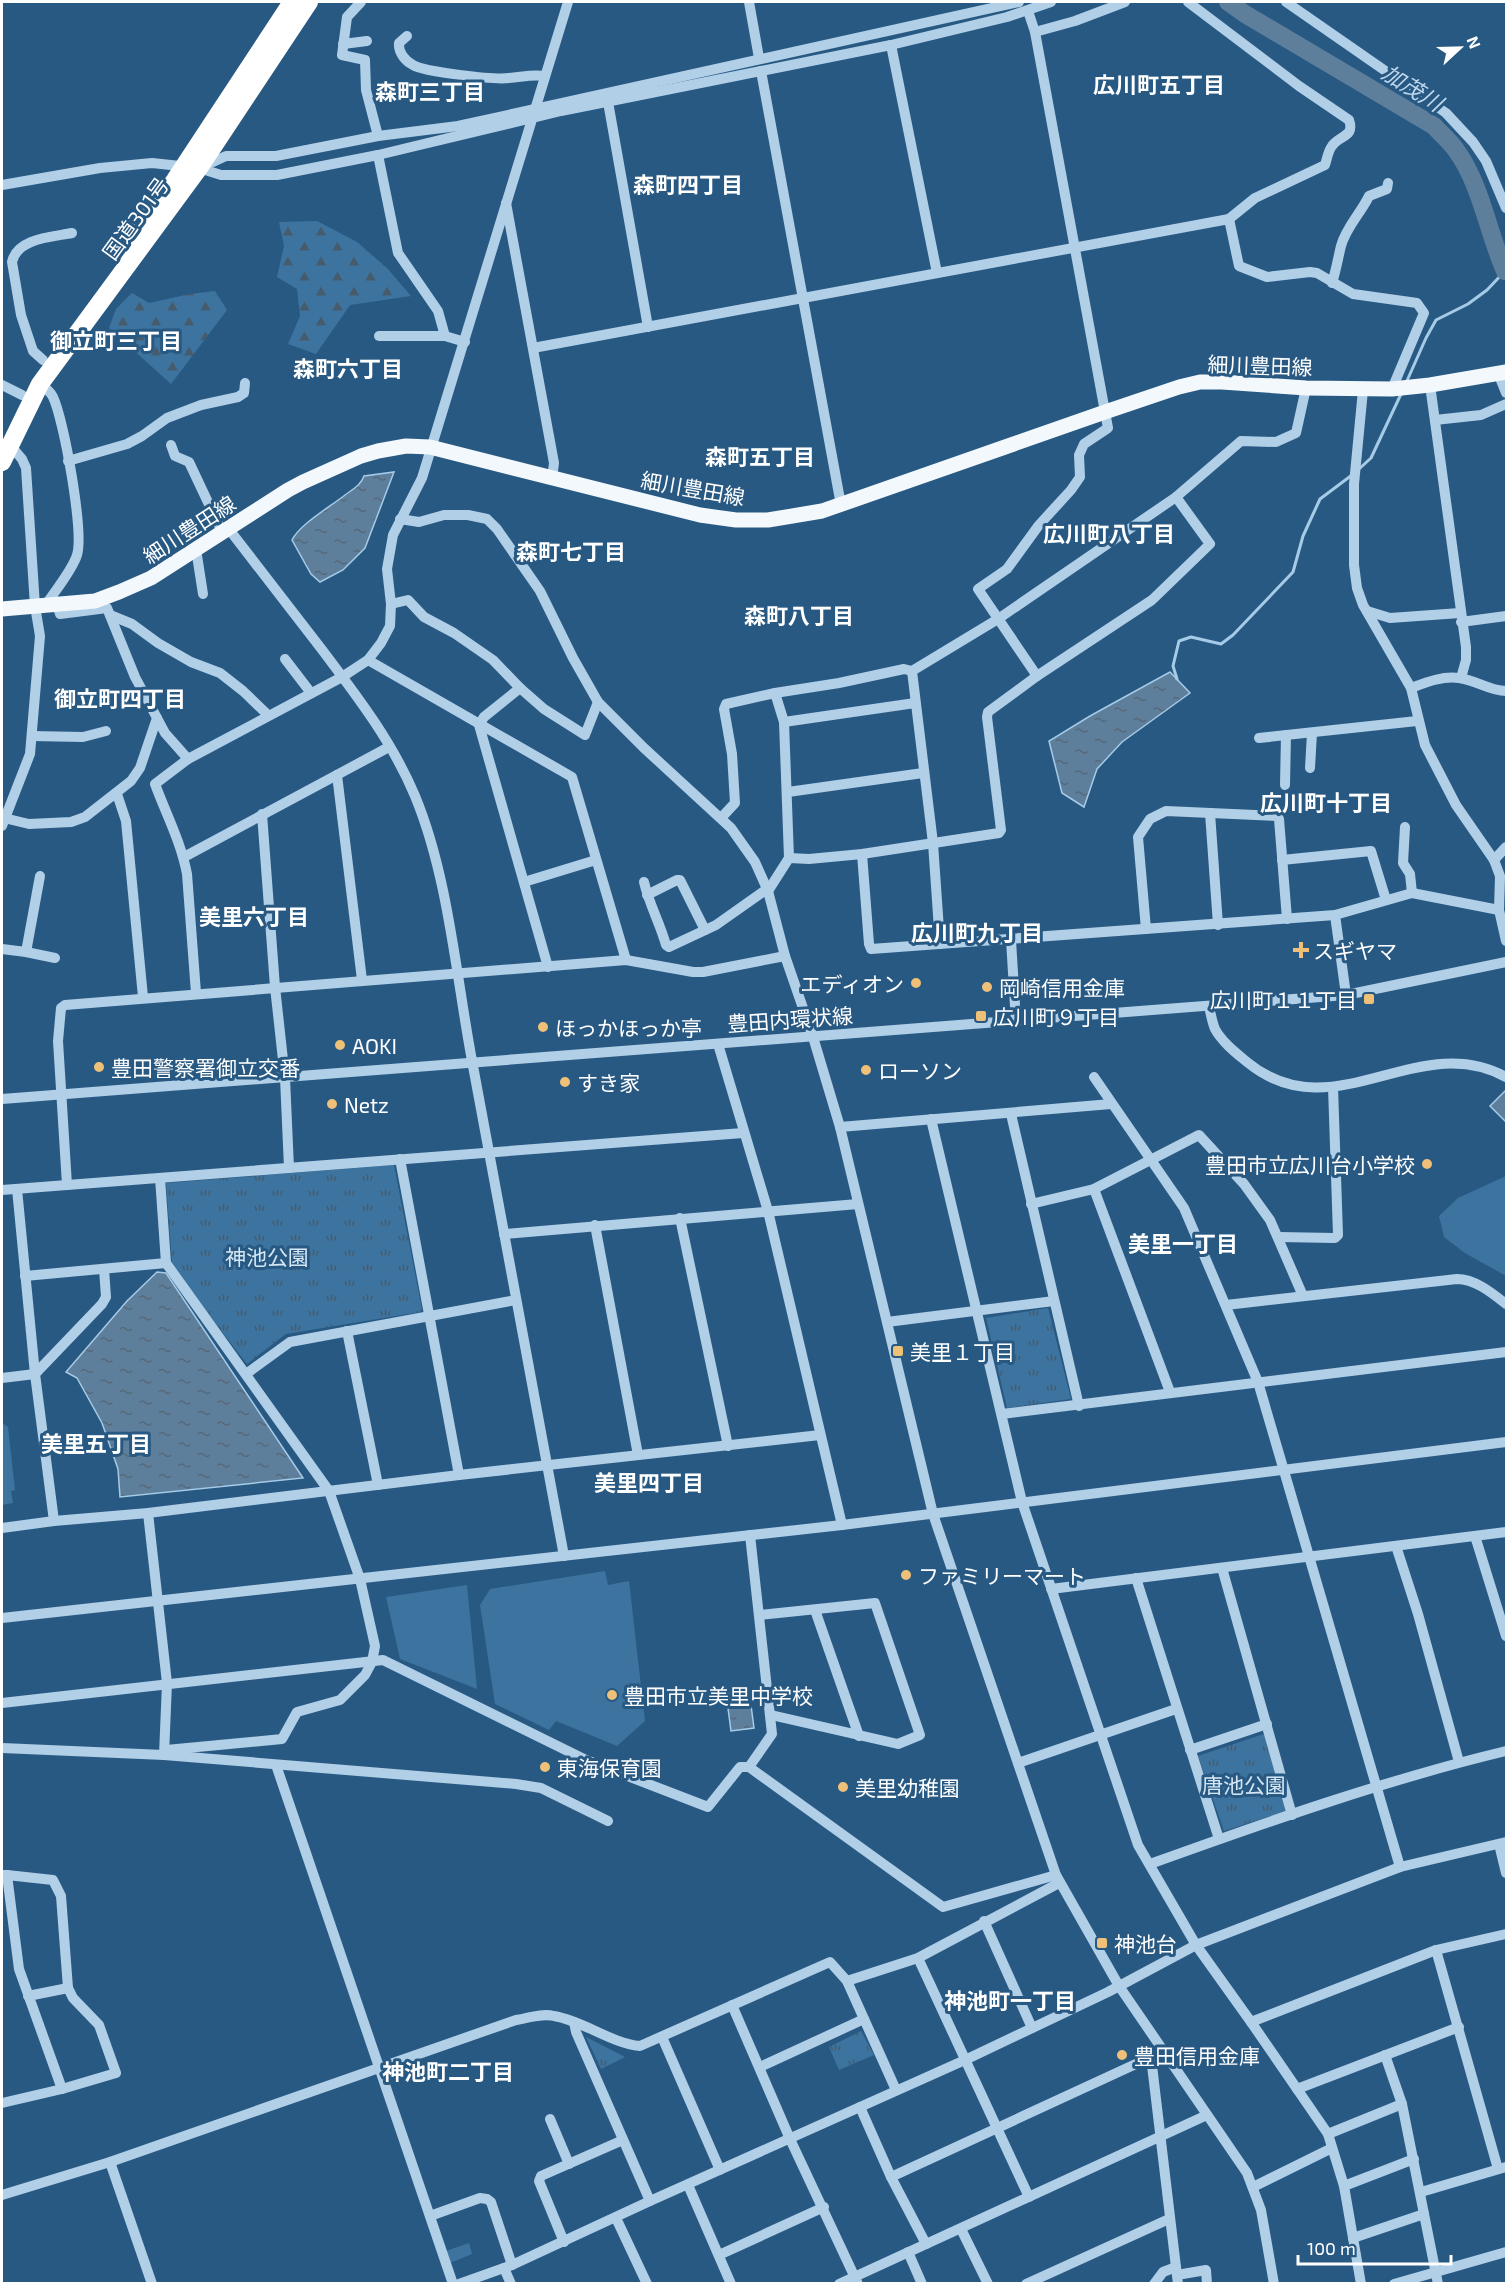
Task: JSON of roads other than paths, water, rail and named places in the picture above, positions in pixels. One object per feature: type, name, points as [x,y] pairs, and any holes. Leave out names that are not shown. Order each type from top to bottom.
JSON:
[{"type":"highway","name":"国道301号","points":[[2,462],[6,440],[22,395],[43,360],[192,167],[292,2]]},
{"type":"highway","name":"国道301号","points":[[6,440],[40,384],[309,2]]},
{"type":"main road","name":"細川豊田線","points":[[2,609],[95,601],[119,592],[151,578],[288,490],[361,456],[392,447],[430,447],[721,519],[768,520],[804,515],[841,505],[1105,412],[1200,382],[1363,390],[1430,385],[1502,373]]},
{"type":"street","points":[[361,2],[347,17],[342,55],[365,60],[366,90],[378,136]]},
{"type":"street","points":[[196,993],[184,857],[155,784],[156,781],[188,759],[342,677],[368,660],[390,626],[391,604],[387,569],[389,551],[400,519],[422,478],[568,2]]},
{"type":"street","points":[[748,2],[759,58]]},
{"type":"street","points":[[2,185],[124,164],[162,163],[192,167],[221,175],[277,175],[378,155],[562,106],[759,58],[1019,2]]},
{"type":"street","points":[[562,106],[608,102],[891,45],[1028,11],[1051,2]]},
{"type":"street","points":[[1035,32],[1075,21],[1125,2]]},
{"type":"street","points":[[533,348],[1229,219],[1255,198],[1324,165],[1334,144],[1351,132],[1349,120],[1299,86],[1188,2]]},
{"type":"street","points":[[1286,2],[1446,113],[1473,142],[1486,161],[1506,208]]},
{"type":"street","points":[[1028,11],[1035,32],[1108,428],[1084,444],[1079,454],[1080,477],[1071,490],[1039,525],[1007,569],[978,590],[1037,676]]},
{"type":"street","points":[[407,36],[399,43],[399,48],[405,59],[418,68],[507,79],[529,74],[545,76]]},
{"type":"street","points":[[344,44],[367,41]]},
{"type":"street","points":[[891,45],[937,273]]},
{"type":"street","points":[[760,71],[841,505]]},
{"type":"street","points":[[608,102],[648,327]]},
{"type":"street","points":[[192,167],[226,156],[276,156],[378,136],[533,114]]},
{"type":"street","points":[[378,155],[398,253],[438,311],[445,336]]},
{"type":"street","points":[[1332,283],[1341,245],[1351,225],[1360,214],[1369,196],[1387,189],[1388,183]]},
{"type":"street","points":[[506,199],[554,463],[552,479]]},
{"type":"street","points":[[1229,219],[1239,266],[1267,277],[1317,273],[1353,294],[1417,303],[1424,313],[1392,389]]},
{"type":"street","points":[[43,360],[33,351],[21,315],[12,262],[14,255],[25,244],[72,232]]},
{"type":"street","points":[[379,336],[445,336],[465,342]]},
{"type":"street","points":[[1502,373],[1506,393]]},
{"type":"street","points":[[68,461],[127,444],[166,418],[201,405],[238,397],[243,393],[245,383]]},
{"type":"street","points":[[2,384],[22,395]]},
{"type":"street","points":[[40,384],[49,390],[54,399],[74,492],[79,547],[76,557],[46,606]]},
{"type":"street","points":[[1430,385],[1466,646],[1466,660],[1461,678]]},
{"type":"street","points":[[721,818],[735,803],[732,754],[724,709],[726,704],[904,669],[912,671],[998,619],[1176,497],[1241,441],[1276,442],[1296,433],[1306,388]]},
{"type":"street","points":[[1363,390],[1355,481],[1354,565],[1358,588],[1367,611],[1411,688],[1425,745],[1455,805],[1494,860],[1500,876],[1499,910],[1506,941]]},
{"type":"street","points":[[1435,420],[1481,415],[1506,404]]},
{"type":"street","points":[[6,440],[22,459],[26,468],[46,606],[40,636],[30,754],[3,822],[29,824],[71,822],[85,817],[131,782],[140,768],[157,718]]},
{"type":"street","points":[[171,445],[175,456],[189,462],[225,530],[374,720],[414,794],[426,826],[437,867],[458,974],[472,1063],[564,1556]]},
{"type":"street","points":[[789,858],[809,859],[862,854],[996,835],[1001,831],[987,717],[992,708],[1037,676],[1152,600],[1210,544],[1176,497]]},
{"type":"street","points":[[400,519],[419,522],[444,515],[468,515],[487,519],[497,529],[540,591],[598,702],[644,748],[721,818],[747,848],[767,890],[785,956],[813,1037],[840,1127],[933,1514],[1057,1879],[1119,1986],[1247,2173],[1261,2210],[1274,2283]]},
{"type":"street","points":[[196,549],[203,594]]},
{"type":"street","points":[[391,604],[408,600],[424,617],[454,633],[493,660],[544,709],[585,735],[598,702]]},
{"type":"street","points":[[46,606],[60,614],[107,608],[135,677],[165,733],[188,759]]},
{"type":"street","points":[[1367,611],[1390,618],[1506,616]]},
{"type":"street","points":[[110,615],[132,624],[158,643],[191,662],[220,674],[243,691],[268,715]]},
{"type":"street","points":[[285,659],[311,693]]},
{"type":"street","points":[[368,660],[572,777],[626,960]]},
{"type":"street","points":[[912,671],[933,843],[940,944]]},
{"type":"street","points":[[1411,688],[1441,678],[1461,678],[1496,691],[1506,691]]},
{"type":"street","points":[[520,688],[484,717],[479,725],[548,967]]},
{"type":"street","points":[[644,882],[666,945],[669,947],[716,925],[767,890],[789,858],[784,722],[775,693]]},
{"type":"street","points":[[784,722],[915,703]]},
{"type":"street","points":[[1259,738],[1418,721]]},
{"type":"street","points":[[32,736],[83,737],[106,731]]},
{"type":"street","points":[[1310,768],[1312,733]]},
{"type":"street","points":[[1285,786],[1286,735]]},
{"type":"street","points":[[184,857],[389,747]]},
{"type":"street","points":[[788,792],[923,773]]},
{"type":"street","points":[[337,775],[362,980]]},
{"type":"street","points":[[117,794],[126,821],[143,997]]},
{"type":"street","points":[[1146,929],[1138,837],[1150,819],[1166,811],[1277,816],[1287,919]]},
{"type":"street","points":[[1210,813],[1218,925]]},
{"type":"street","points":[[262,814],[274,987],[285,1078],[290,1168]]},
{"type":"street","points":[[1405,827],[1403,863],[1410,874],[1412,893]]},
{"type":"street","points":[[1494,860],[1506,847]]},
{"type":"street","points":[[1282,860],[1371,851],[1386,900]]},
{"type":"street","points":[[862,854],[871,949],[1335,915],[1412,893],[1499,910]]},
{"type":"street","points":[[524,882],[596,861]]},
{"type":"street","points":[[26,952],[40,876]]},
{"type":"street","points":[[647,895],[680,880],[705,930]]},
{"type":"street","points":[[1335,915],[1346,995]]},
{"type":"street","points":[[1011,940],[1016,1022]]},
{"type":"street","points":[[2,949],[55,958]]},
{"type":"street","points":[[67,1185],[58,1041],[61,1008],[68,1004],[626,960],[693,972],[785,956]]},
{"type":"street","name":"豊田内環状線","points":[[2,1099],[1346,995],[1506,962]]},
{"type":"street","points":[[1209,1007],[1215,1029],[1224,1040],[1259,1071],[1282,1083],[1305,1088],[1333,1087],[1452,1062],[1480,1066],[1506,1077]]},
{"type":"street","points":[[718,1044],[768,1211],[842,1526]]},
{"type":"street","points":[[1094,1077],[1184,1209],[1258,1382],[1400,1867]]},
{"type":"street","points":[[1279,1237],[1335,1238],[1338,1235],[1333,1087]]},
{"type":"street","points":[[840,1127],[1111,1104]]},
{"type":"street","points":[[1011,1114],[1079,1406]]},
{"type":"street","points":[[931,1119],[1022,1502],[1138,1845],[1196,1945],[1328,2134],[1344,2186],[1360,2283]]},
{"type":"street","points":[[2,1190],[743,1133]]},
{"type":"street","points":[[1031,1204],[1094,1189],[1194,1136],[1202,1137],[1244,1184],[1270,1220],[1303,1296]]},
{"type":"street","points":[[400,1159],[459,1475]]},
{"type":"street","points":[[160,1178],[166,1263],[329,1491],[360,1579],[375,1646],[372,1662],[365,1675],[340,1700],[297,1712],[282,1739],[165,1753]]},
{"type":"street","points":[[17,1189],[35,1374],[54,1521]]},
{"type":"street","points":[[1094,1189],[1170,1392]]},
{"type":"street","points":[[504,1234],[858,1204]]},
{"type":"street","points":[[680,1218],[728,1446]]},
{"type":"street","points":[[595,1225],[638,1455]]},
{"type":"street","points":[[25,1276],[166,1263]]},
{"type":"street","points":[[2,1378],[35,1374],[106,1297],[104,1269]]},
{"type":"street","points":[[1226,1305],[1467,1279],[1506,1304]]},
{"type":"street","points":[[246,1374],[290,1342],[516,1300]]},
{"type":"street","points":[[887,1322],[975,1309],[1054,1301]]},
{"type":"street","points":[[347,1331],[378,1485]]},
{"type":"street","points":[[1002,1414],[1506,1352]]},
{"type":"street","points":[[2,1528],[54,1521],[148,1514],[459,1475],[820,1435]]},
{"type":"street","points":[[2,1618],[842,1526],[1284,1468],[1506,1442]]},
{"type":"street","points":[[148,1514],[168,1683],[165,1753]]},
{"type":"street","points":[[1051,1589],[1506,1532]]},
{"type":"street","points":[[749,1767],[772,1734],[750,1535]]},
{"type":"street","points":[[1475,1536],[1504,1618],[1506,1636]]},
{"type":"street","points":[[1396,1546],[1418,1614],[1459,1762]]},
{"type":"street","points":[[1222,1568],[1292,1815]]},
{"type":"street","points":[[1136,1578],[1176,1709],[1220,1839]]},
{"type":"street","points":[[760,1615],[875,1603],[920,1735],[898,1743],[771,1715]]},
{"type":"street","points":[[815,1610],[859,1736]]},
{"type":"street","points":[[2,1703],[383,1660],[586,1760],[708,1807],[740,1767],[749,1767],[943,1907],[1057,1879]]},
{"type":"street","points":[[1018,1763],[1176,1709]]},
{"type":"street","points":[[1190,1750],[1267,1724]]},
{"type":"street","points":[[2,1748],[165,1753],[541,1788],[608,1821]]},
{"type":"street","points":[[1150,1864],[1375,1787],[1459,1762],[1506,1751]]},
{"type":"street","points":[[276,1765],[453,2283]]},
{"type":"street","points":[[459,2283],[508,2267],[964,2060],[1119,1986],[1196,1945],[1400,1867],[1503,1843],[1506,1873]]},
{"type":"street","points":[[2,2103],[63,2089],[116,2073],[99,2025],[73,1998],[68,1988],[61,1896],[58,1888],[53,1880],[4,1875],[19,1970],[63,2089]]},
{"type":"street","points":[[848,1982],[918,1958],[1057,1879]]},
{"type":"street","points":[[984,1921],[1032,2028]]},
{"type":"street","points":[[1251,2022],[1436,1950],[1506,1934]]},
{"type":"street","points":[[1421,2192],[1502,2168],[1436,1950]]},
{"type":"street","points":[[918,1958],[1029,2198]]},
{"type":"street","points":[[2,2195],[111,2162],[516,2020],[552,2015],[630,2045],[640,2046],[830,1962],[848,1982],[896,2090]]},
{"type":"street","points":[[28,1996],[68,1988]]},
{"type":"street","points":[[732,2005],[790,2139],[824,2207],[856,2280]]},
{"type":"street","points":[[760,2067],[864,2019]]},
{"type":"street","points":[[574,2022],[576,2032],[650,2201]]},
{"type":"street","points":[[1297,2089],[1459,2027]]},
{"type":"street","points":[[662,2037],[720,2170]]},
{"type":"street","points":[[891,2177],[1150,2057],[1158,2044]]},
{"type":"street","points":[[1385,2055],[1402,2104],[1438,2283]]},
{"type":"street","points":[[1150,2057],[1177,2275]]},
{"type":"street","points":[[1328,2134],[1402,2104]]},
{"type":"street","points":[[860,2107],[891,2177],[926,2244]]},
{"type":"street","points":[[839,2283],[856,2280],[908,2252],[1207,2115]]},
{"type":"street","points":[[550,2119],[569,2164]]},
{"type":"street","points":[[564,2241],[539,2181],[541,2176],[623,2140]]},
{"type":"street","points":[[1253,2187],[1332,2148]]},
{"type":"street","points":[[1344,2186],[1414,2159]]},
{"type":"street","points":[[111,2162],[152,2283]]},
{"type":"street","points":[[688,2185],[732,2283]]},
{"type":"street","points":[[430,2216],[480,2198],[491,2202],[511,2283]]},
{"type":"street","points":[[719,2255],[824,2207]]},
{"type":"street","points":[[1353,2238],[1424,2214]]},
{"type":"street","points":[[616,2218],[646,2283]]},
{"type":"street","points":[[1026,2283],[1169,2219]]},
{"type":"street","points":[[961,2229],[988,2283]]},
{"type":"street","points":[[908,2252],[922,2283]]},
{"type":"street","points":[[1394,2283],[1506,2252]]},
{"type":"street","points":[[1154,2283],[1163,2272],[1177,2275],[1206,2270],[1208,2283]]},
{"type":"water","points":[[394,472],[365,548],[343,570],[320,582],[311,574],[292,540],[296,534],[308,522],[356,487],[364,476]]},
{"type":"water","points":[[1170,672],[1190,693],[1122,742],[1097,769],[1084,807],[1062,793],[1049,741]]},
{"type":"water","points":[[1505,1091],[1506,1093],[1506,1122],[1490,1106]]},
{"type":"water","points":[[157,1272],[166,1273],[303,1478],[120,1497],[118,1469],[102,1423],[77,1378],[66,1372],[127,1301]]},
{"type":"water","points":[[749,1690],[754,1728],[731,1731],[726,1693]]},
{"type":"waterway","name":"加茂川","points":[[1228,2],[1434,126],[1454,147],[1465,163],[1505,271]]},
{"type":"waterway","points":[[1406,383],[1436,320],[1468,304],[1487,290],[1505,271],[1506,273]]},
{"type":"waterway","points":[[1359,469],[1371,458],[1401,394]]},
{"type":"waterway","points":[[1177,679],[1173,666],[1179,641],[1191,637],[1221,644],[1233,635],[1293,572],[1303,536],[1320,499],[1352,475]]},
{"type":"place","name":"スギヤマ","points":[[1301,950]]},
{"type":"place","name":"エディオン","points":[[916,983]]},
{"type":"place","name":"岡崎信用金庫","points":[[987,987]]},
{"type":"place","name":"広川町１１丁目","points":[[1369,999]]},
{"type":"place","name":"広川町９丁目","points":[[981,1016]]},
{"type":"place","name":"ほっかほっか亭","points":[[543,1027]]},
{"type":"place","name":"AOKI","points":[[340,1045]]},
{"type":"place","name":"豊田警察署御立交番","points":[[99,1067]]},
{"type":"place","name":"ローソン","points":[[866,1070]]},
{"type":"place","name":"すき家","points":[[565,1082]]},
{"type":"place","name":"Netz","points":[[332,1104]]},
{"type":"place","name":"豊田市立広川台小学校","points":[[1427,1164]]},
{"type":"place","name":"美里１丁目","points":[[898,1351]]},
{"type":"place","name":"ファミリーマート","points":[[906,1575]]},
{"type":"place","name":"豊田市立美里中学校","points":[[612,1695]]},
{"type":"place","name":"東海保育園","points":[[545,1767]]},
{"type":"place","name":"美里幼稚園","points":[[843,1787]]},
{"type":"place","name":"神池台","points":[[1102,1943]]},
{"type":"place","name":"豊田信用金庫","points":[[1122,2055]]},
{"type":"district","name":"広川町五丁目","points":[[1159,84]]},
{"type":"district","name":"森町三丁目","points":[[430,91]]},
{"type":"district","name":"森町四丁目","points":[[688,184]]},
{"type":"district","name":"御立町三丁目","points":[[116,340]]},
{"type":"district","name":"森町六丁目","points":[[348,368]]},
{"type":"district","name":"森町五丁目","points":[[760,456]]},
{"type":"district","name":"広川町八丁目","points":[[1109,533]]},
{"type":"district","name":"森町七丁目","points":[[571,551]]},
{"type":"district","name":"森町八丁目","points":[[799,615]]},
{"type":"district","name":"御立町四丁目","points":[[120,698]]},
{"type":"district","name":"広川町十丁目","points":[[1326,802]]},
{"type":"district","name":"美里六丁目","points":[[254,916]]},
{"type":"district","name":"広川町九丁目","points":[[977,932]]},
{"type":"district","name":"美里一丁目","points":[[1183,1243]]},
{"type":"district","name":"美里五丁目","points":[[96,1443]]},
{"type":"district","name":"美里四丁目","points":[[649,1482]]},
{"type":"district","name":"神池町一丁目","points":[[1010,2000]]},
{"type":"district","name":"神池町二丁目","points":[[448,2071]]},
{"type":"park label","name":"神池公園","points":[[267,1256]]},
{"type":"park label","name":"唐池公園","points":[[1244,1784]]}]
